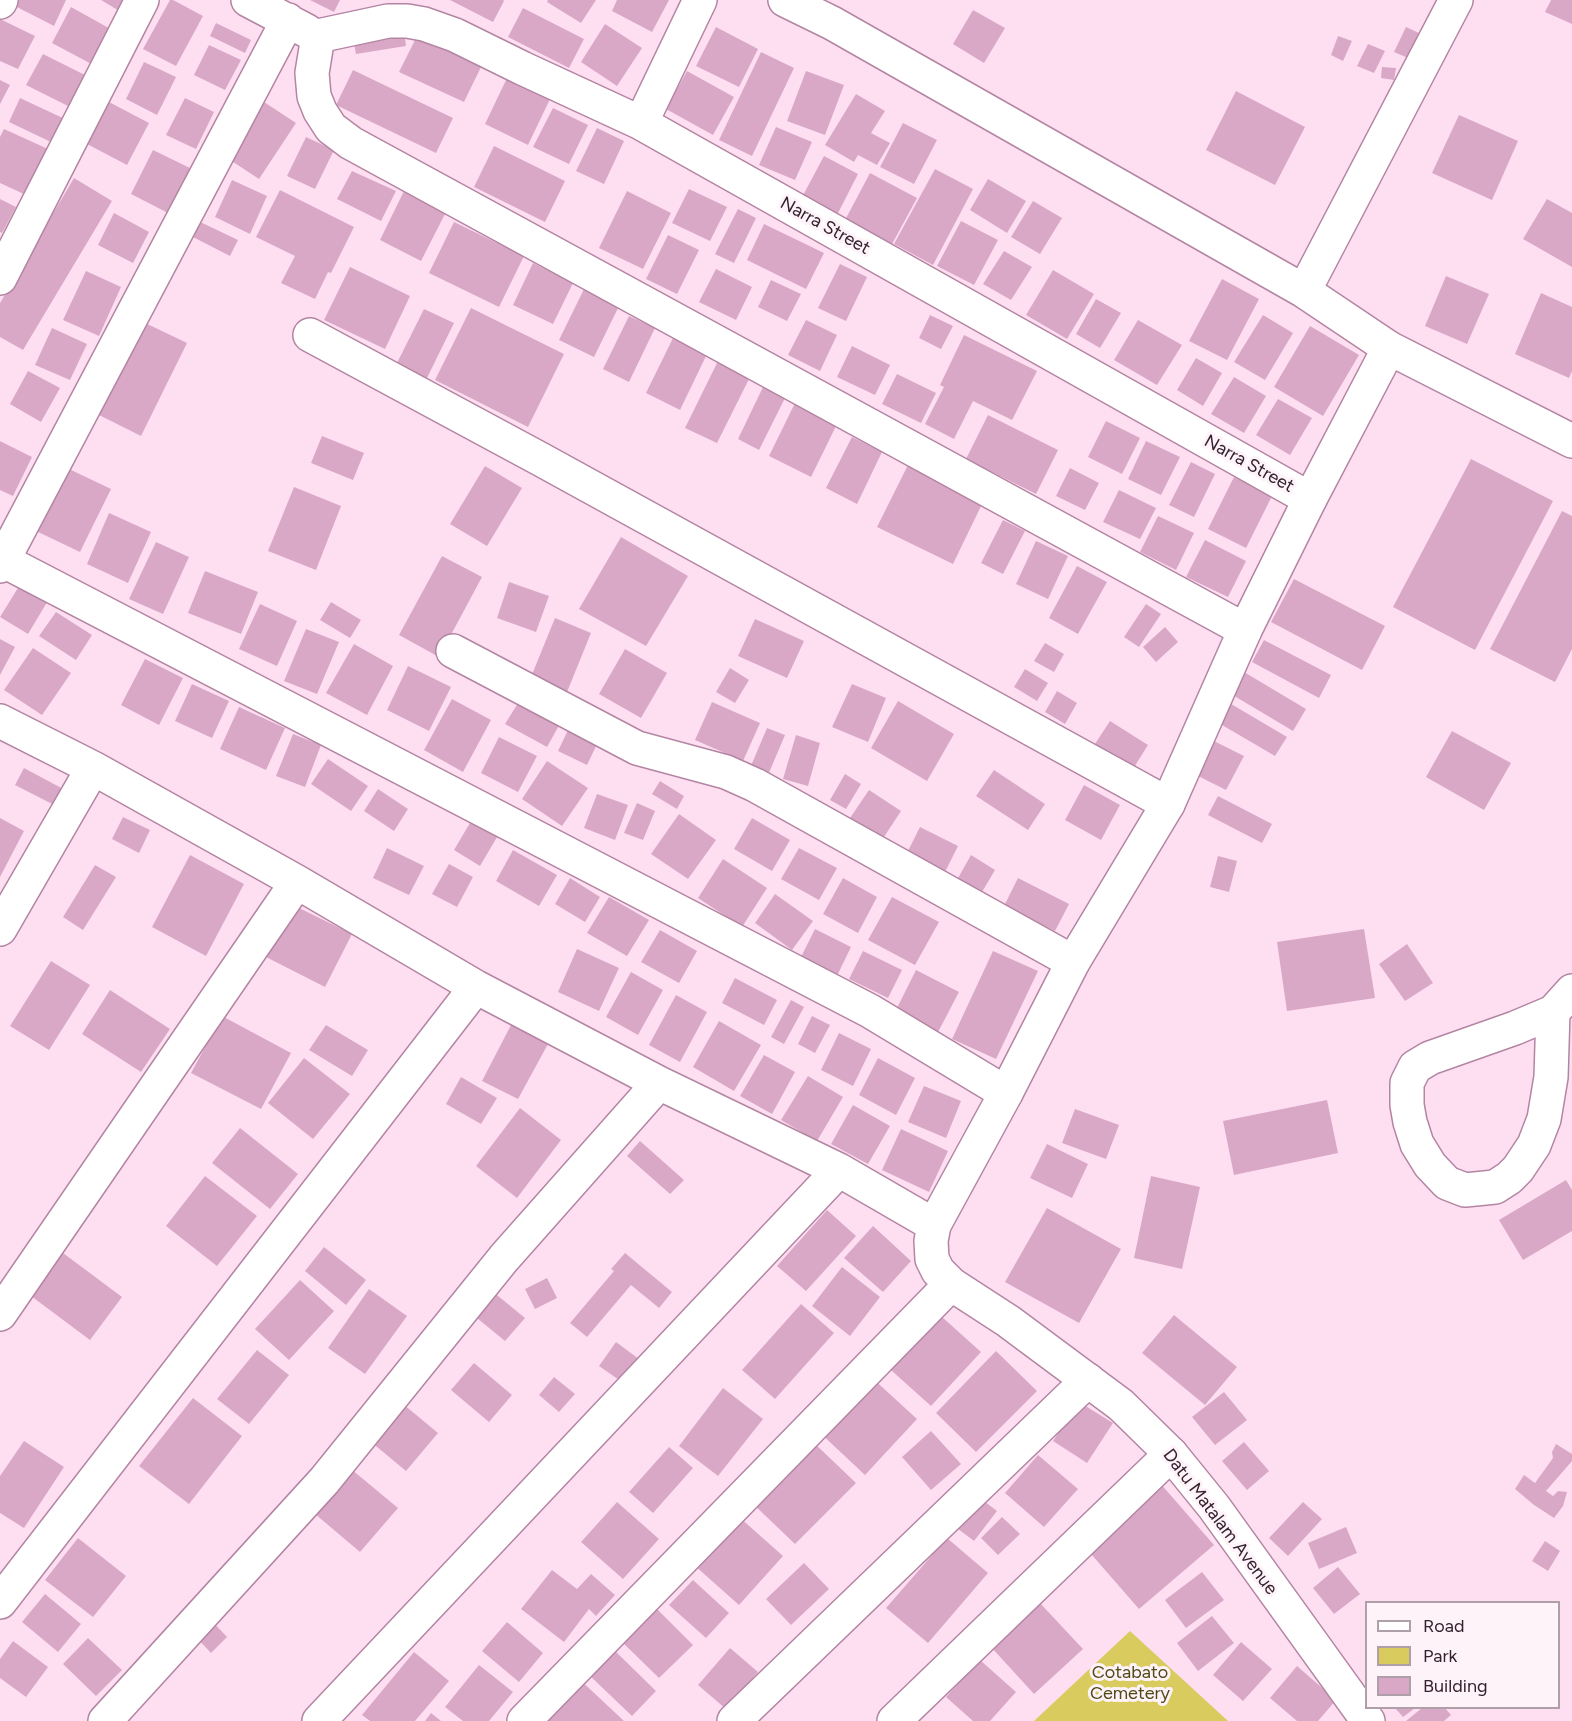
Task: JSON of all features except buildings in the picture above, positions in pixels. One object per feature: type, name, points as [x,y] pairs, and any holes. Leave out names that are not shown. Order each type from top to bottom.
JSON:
[{"type":"street","points":[[0,278],[142,0]]},
{"type":"street","points":[[248,0],[318,36],[312,73],[314,96],[331,128],[351,142],[1245,630]]},
{"type":"street","points":[[642,123],[700,0]]},
{"type":"street","points":[[785,0],[838,12],[1304,291],[1389,348],[1572,441]]},
{"type":"street","points":[[1304,291],[1456,0]]},
{"type":"street","points":[[288,20],[2,563],[870,1011],[1006,1093]]},
{"type":"street","name":"Narra Street","points":[[318,36],[388,21],[424,24],[455,35],[642,123],[1311,499]]},
{"type":"street","points":[[310,335],[1168,804]]},
{"type":"street","points":[[0,721],[93,768],[297,882],[476,987],[659,1083],[838,1170],[934,1225],[1006,1093],[1073,962],[1168,804],[1245,630],[1389,348]]},
{"type":"street","points":[[453,651],[637,748],[726,772],[754,785],[1073,962]]},
{"type":"street","points":[[0,929],[93,768]]},
{"type":"street","points":[[0,1314],[297,882]]},
{"type":"street","points":[[0,1602],[476,987]]},
{"type":"street","points":[[1562,1001],[1544,1119],[1534,1145],[1518,1169],[1496,1187],[1465,1191],[1447,1183],[1430,1165],[1417,1144],[1410,1122],[1407,1083],[1415,1067],[1430,1058],[1515,1028],[1562,1001]]},
{"type":"street","points":[[105,1721],[324,1481],[504,1258],[659,1083]]},
{"type":"street","points":[[319,1721],[838,1170]]},
{"type":"street","name":"Datu Matalam Avenue","points":[[934,1225],[931,1241],[932,1259],[938,1271],[951,1284],[1008,1321],[1121,1405],[1171,1454],[1214,1507],[1368,1721]]},
{"type":"street","points":[[524,1721],[951,1284]]},
{"type":"street","points":[[734,1721],[1088,1380]]},
{"type":"street","points":[[902,1718],[1171,1454]]},
{"type":"green space","name":"Cotabato Cemetery","points":[[1130,1631],[1228,1721],[1034,1721]]}]
